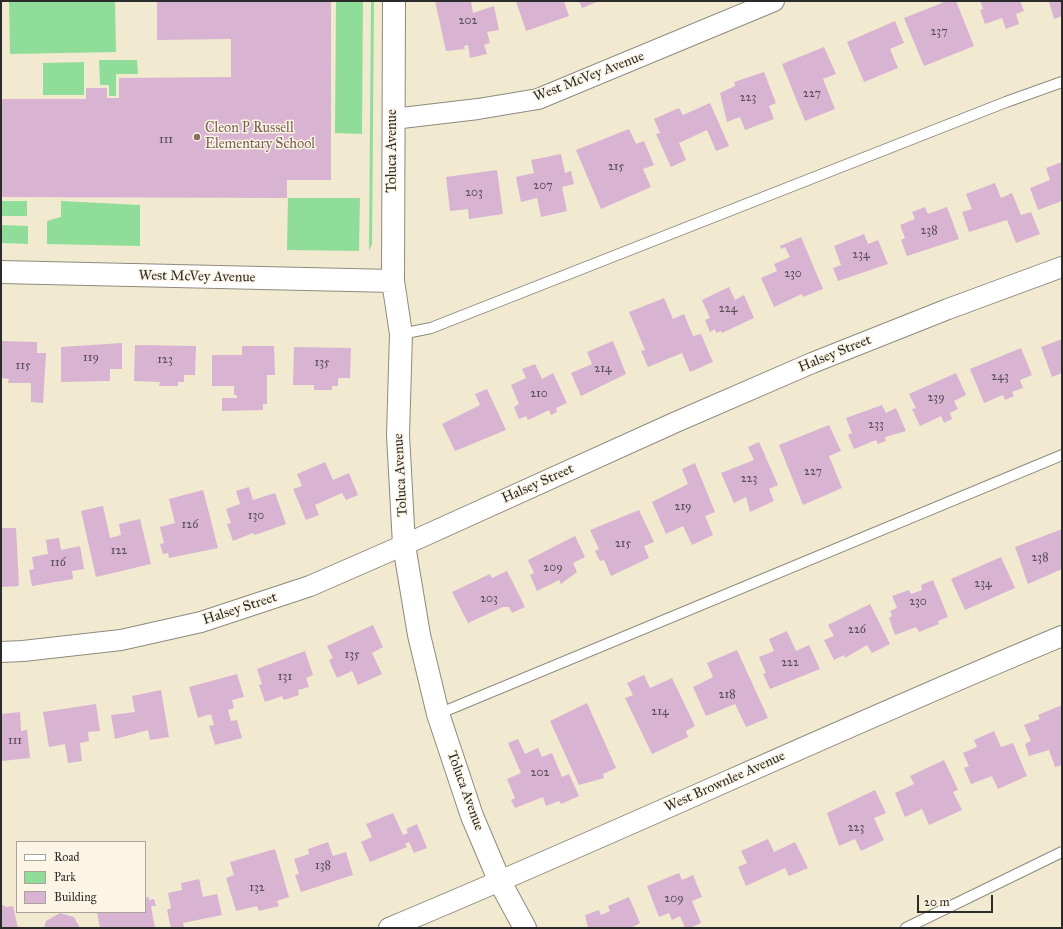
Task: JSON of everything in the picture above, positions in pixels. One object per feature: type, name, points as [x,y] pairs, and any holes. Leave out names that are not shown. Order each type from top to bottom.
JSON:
[{"type":"street","name":"Toluca Avenue","points":[[394,1],[393,281],[401,334],[398,435],[404,545],[419,634],[438,714],[472,816],[500,882],[526,928]]},
{"type":"street","name":"West McVey Avenue","points":[[394,119],[478,109],[538,99],[774,1]]},
{"type":"street","name":"Halsey Street","points":[[1,652],[122,640],[201,622],[310,586],[668,425],[812,363],[948,308],[1062,267]]},
{"type":"street","name":"West McVey Avenue","points":[[1,272],[393,281]]},
{"type":"street","name":"West Brownlee Avenue","points":[[389,928],[500,882],[922,694],[1062,636]]},
{"type":"lane","points":[[401,334],[431,328],[1006,102],[1062,82]]},
{"type":"lane","points":[[438,714],[1062,455]]},
{"type":"lane","points":[[906,928],[1062,852]]},
{"type":"green space","points":[[9,1],[115,1],[116,52],[10,54]]},
{"type":"green space","points":[[336,1],[363,1],[362,134],[335,133]]},
{"type":"green space","points":[[371,1],[374,1],[372,244],[369,251]]},
{"type":"green space","points":[[99,60],[137,60],[138,74],[116,74],[116,96],[109,96],[109,85],[100,85]]},
{"type":"green space","points":[[84,62],[84,95],[43,95],[43,63]]},
{"type":"green space","points":[[288,198],[360,198],[359,251],[287,250]]},
{"type":"green space","points":[[1,201],[27,201],[27,216],[1,216]]},
{"type":"green space","points":[[61,201],[140,205],[140,246],[47,244],[47,221],[61,217]]},
{"type":"green space","points":[[1,225],[28,226],[28,244],[1,243]]},
{"type":"building","points":[[157,1],[331,1],[331,180],[287,180],[287,198],[1,197],[1,99],[86,99],[86,88],[107,88],[107,98],[119,98],[119,78],[231,77],[231,39],[157,40]]},
{"type":"building","points":[[435,1],[471,1],[473,13],[494,6],[499,30],[487,32],[490,43],[484,45],[487,54],[470,58],[468,45],[464,46],[465,49],[446,51]]},
{"type":"building","points":[[516,1],[564,1],[569,16],[526,31]]},
{"type":"building","points":[[579,1],[599,1],[582,8]]},
{"type":"building","points":[[942,1],[956,1],[974,46],[924,66],[904,18],[942,3]]},
{"type":"building","points":[[980,1],[1020,1],[1024,11],[1016,14],[1019,24],[1006,29],[1002,18],[985,24],[980,10],[983,9]]},
{"type":"building","points":[[1062,1],[1062,16],[1054,19],[1049,2]]},
{"type":"building","points":[[895,21],[904,43],[890,49],[898,68],[864,82],[847,42]]},
{"type":"building","points":[[824,47],[836,74],[823,79],[835,109],[805,121],[782,64]]},
{"type":"building","points":[[764,72],[776,103],[769,106],[774,119],[745,130],[740,117],[727,122],[720,93],[735,86],[734,82]]},
{"type":"building","points":[[710,103],[729,146],[716,151],[707,130],[679,143],[686,160],[671,167],[656,134],[660,133],[654,119],[679,108],[683,115]]},
{"type":"building","points":[[629,129],[636,144],[644,141],[654,165],[643,169],[651,187],[601,209],[576,150]]},
{"type":"building","points":[[561,154],[565,173],[571,171],[574,184],[562,187],[567,211],[541,217],[537,198],[521,202],[516,177],[534,173],[531,160]]},
{"type":"building","points":[[1062,162],[1062,201],[1038,210],[1030,188],[1050,180],[1046,168]]},
{"type":"building","points":[[497,170],[503,214],[469,219],[468,209],[450,211],[446,177]]},
{"type":"building","points":[[995,183],[1001,198],[1012,193],[1021,215],[1031,212],[1040,234],[1016,243],[1007,220],[969,232],[962,212],[972,209],[966,194]]},
{"type":"building","points":[[925,207],[928,214],[947,207],[959,239],[907,256],[901,240],[905,238],[900,225],[915,219],[912,212]]},
{"type":"building","points":[[864,234],[868,244],[878,240],[888,264],[838,281],[833,268],[841,265],[834,246]]},
{"type":"building","points":[[801,237],[823,289],[803,297],[802,294],[774,307],[761,278],[777,271],[774,264],[790,257],[785,247],[781,249],[780,246]]},
{"type":"building","points":[[729,287],[735,300],[744,295],[754,318],[722,333],[721,331],[716,333],[715,329],[710,332],[705,320],[710,318],[702,300]]},
{"type":"building","points":[[664,298],[673,319],[684,314],[693,336],[701,334],[713,362],[690,372],[682,353],[648,367],[641,351],[645,350],[629,312]]},
{"type":"building","points":[[1062,339],[1062,373],[1052,377],[1041,347]]},
{"type":"building","points":[[1,341],[37,342],[37,353],[46,353],[43,403],[31,402],[31,383],[8,383],[9,379],[1,378]]},
{"type":"building","points":[[613,341],[626,374],[581,396],[571,373],[592,364],[587,352]]},
{"type":"building","points":[[122,343],[122,369],[110,369],[110,381],[61,382],[61,347]]},
{"type":"building","points":[[135,345],[196,346],[195,375],[184,375],[184,382],[178,382],[178,386],[159,386],[160,382],[134,381]]},
{"type":"building","points":[[242,346],[274,346],[275,375],[267,375],[267,404],[263,404],[263,410],[222,411],[222,398],[237,398],[237,395],[234,395],[234,386],[212,386],[212,355],[242,355]]},
{"type":"building","points":[[294,347],[351,348],[350,378],[338,378],[338,386],[332,386],[332,390],[314,390],[314,385],[293,385]]},
{"type":"building","points":[[1021,348],[1032,375],[1020,380],[1023,388],[1012,392],[1014,396],[1005,400],[1003,395],[984,403],[970,369]]},
{"type":"building","points":[[535,364],[542,379],[553,373],[567,403],[556,408],[557,412],[551,415],[549,410],[528,420],[526,416],[519,419],[514,407],[519,404],[511,385],[526,378],[522,369]]},
{"type":"building","points":[[956,373],[966,395],[954,401],[958,409],[950,413],[952,419],[944,423],[941,416],[920,426],[912,409],[916,408],[909,394]]},
{"type":"building","points":[[487,389],[506,430],[455,451],[442,424],[480,405],[475,394]]},
{"type":"building","points":[[882,405],[886,413],[896,408],[906,431],[885,437],[886,441],[878,444],[876,440],[854,449],[848,435],[852,433],[846,418]]},
{"type":"building","points":[[829,425],[841,451],[829,456],[842,488],[803,505],[779,445]]},
{"type":"building","points":[[759,442],[778,485],[769,489],[774,501],[750,512],[746,497],[734,503],[721,473],[754,460],[748,447]]},
{"type":"building","points":[[325,462],[333,480],[349,473],[358,495],[346,500],[342,493],[315,505],[319,515],[306,520],[293,489],[302,486],[297,474]]},
{"type":"building","points":[[695,463],[715,512],[705,516],[713,535],[692,545],[683,526],[666,534],[652,502],[688,484],[682,469]]},
{"type":"building","points":[[249,487],[253,500],[275,493],[286,524],[255,535],[253,533],[233,541],[227,524],[231,523],[226,509],[240,504],[236,491]]},
{"type":"building","points":[[203,490],[218,548],[169,558],[168,553],[163,554],[160,544],[164,543],[160,527],[175,523],[169,499]]},
{"type":"building","points":[[103,506],[110,538],[121,535],[119,524],[140,519],[151,564],[96,577],[81,511]]},
{"type":"building","points":[[639,510],[654,542],[644,546],[649,558],[611,576],[604,560],[600,561],[595,551],[599,549],[590,530]]},
{"type":"building","points":[[1,528],[16,528],[19,586],[1,587]]},
{"type":"building","points":[[1062,529],[1062,569],[1028,584],[1015,547]]},
{"type":"building","points":[[575,536],[585,557],[573,563],[577,572],[561,584],[559,580],[537,591],[530,575],[534,573],[528,560]]},
{"type":"building","points":[[59,538],[61,550],[80,546],[84,569],[72,571],[73,579],[32,586],[29,570],[34,569],[32,557],[48,554],[46,540]]},
{"type":"building","points":[[1001,557],[1015,588],[965,610],[951,579]]},
{"type":"building","points":[[507,571],[525,607],[512,613],[509,607],[503,607],[468,623],[452,592],[490,574],[492,578]]},
{"type":"building","points":[[933,580],[948,617],[938,621],[939,624],[919,632],[916,627],[895,635],[889,618],[892,616],[890,611],[897,608],[892,596],[909,590],[911,594],[922,590],[921,585]]},
{"type":"building","points":[[870,604],[890,644],[872,653],[867,645],[845,658],[844,655],[834,660],[824,640],[834,636],[828,625]]},
{"type":"building","points":[[373,625],[383,647],[372,653],[382,674],[358,685],[352,671],[337,678],[329,660],[333,658],[327,646]]},
{"type":"building","points":[[787,631],[796,651],[809,645],[820,669],[770,689],[763,674],[766,673],[759,657],[774,651],[769,639]]},
{"type":"building","points":[[737,650],[768,718],[746,727],[735,704],[706,716],[693,687],[713,677],[707,663]]},
{"type":"building","points":[[305,651],[313,675],[306,678],[309,687],[298,690],[299,695],[284,700],[282,696],[265,702],[259,685],[262,684],[257,669]]},
{"type":"building","points":[[237,674],[244,697],[232,700],[234,708],[228,710],[231,721],[237,720],[242,738],[215,745],[209,726],[214,725],[211,714],[198,718],[189,687]]},
{"type":"building","points":[[644,675],[650,688],[672,678],[695,726],[686,731],[688,737],[652,754],[625,698],[633,695],[627,683]]},
{"type":"building","points":[[161,690],[169,737],[150,740],[148,730],[115,739],[111,715],[135,712],[132,696]]},
{"type":"building","points":[[587,703],[616,768],[603,774],[604,778],[579,785],[550,721]]},
{"type":"building","points":[[96,704],[100,731],[88,732],[89,741],[80,743],[82,761],[68,763],[65,744],[49,747],[43,712]]},
{"type":"building","points":[[1062,705],[1062,765],[1055,767],[1049,750],[1029,756],[1025,744],[1031,741],[1024,725],[1040,719],[1038,715]]},
{"type":"building","points":[[20,712],[21,731],[27,730],[30,758],[2,761],[1,714]]},
{"type":"building","points":[[994,731],[1001,747],[1013,743],[1027,776],[998,789],[992,776],[971,784],[964,768],[969,766],[963,753],[977,747],[974,740]]},
{"type":"building","points":[[518,739],[525,754],[538,748],[542,757],[552,753],[562,777],[569,774],[579,796],[561,804],[559,801],[546,806],[543,797],[515,808],[511,800],[515,798],[507,779],[521,773],[508,743]]},
{"type":"building","points":[[944,760],[958,790],[953,792],[962,810],[929,825],[922,809],[905,817],[895,793],[914,784],[910,776]]},
{"type":"building","points":[[875,790],[886,813],[874,818],[884,840],[861,851],[855,839],[839,846],[827,813]]},
{"type":"building","points":[[393,813],[403,835],[408,833],[406,829],[417,824],[427,848],[414,853],[409,842],[405,844],[407,847],[370,862],[361,842],[372,837],[366,824]]},
{"type":"building","points":[[768,839],[774,852],[795,842],[808,868],[789,876],[785,868],[746,886],[738,867],[747,863],[741,851]]},
{"type":"building","points":[[328,842],[333,856],[346,852],[353,875],[301,892],[295,875],[299,874],[294,859],[309,854],[308,849]]},
{"type":"building","points":[[275,849],[289,897],[277,901],[279,906],[259,911],[257,906],[236,911],[226,878],[234,875],[230,862]]},
{"type":"building","points":[[679,873],[682,880],[693,875],[702,897],[692,901],[701,923],[690,928],[685,928],[680,916],[672,920],[669,913],[659,917],[647,886]]},
{"type":"building","points":[[199,879],[203,897],[217,894],[222,915],[183,923],[184,927],[171,928],[167,910],[171,908],[168,893],[182,890],[181,883]]},
{"type":"building","points":[[149,897],[149,900],[154,899],[156,906],[151,906],[155,928],[100,928],[97,913],[146,913],[146,898]]},
{"type":"building","points":[[629,897],[640,923],[631,928],[588,928],[585,915],[599,910],[601,915],[610,911],[608,906]]},
{"type":"building","points":[[4,905],[5,907],[13,906],[18,928],[1,928],[1,906]]},
{"type":"building","points":[[60,913],[74,917],[80,928],[44,928],[46,921]]},
{"type":"place","name":"Cleon P Russell Elementary School","points":[[197,137]]}]
